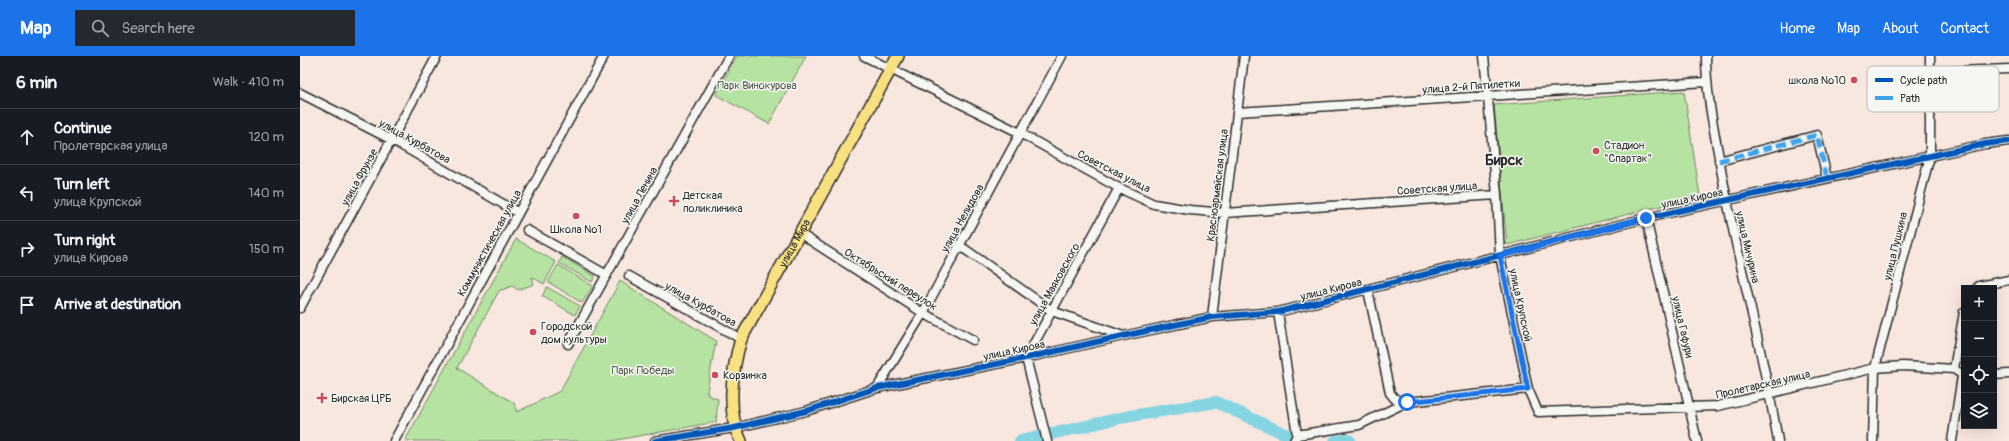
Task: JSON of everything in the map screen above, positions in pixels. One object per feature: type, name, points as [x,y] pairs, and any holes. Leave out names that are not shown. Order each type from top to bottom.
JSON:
[{"type":"main road","name":"улица Мира","points":[[741,441],[734,428],[734,364],[741,339],[898,56]]},
{"type":"street","name":"улица Фрунзе","points":[[300,308],[437,56]]},
{"type":"street","name":"Коммунистическая улица","points":[[394,441],[517,212],[604,56]]},
{"type":"street","name":"улица Ленина","points":[[568,344],[730,56]]},
{"type":"street","name":"Советская улица","points":[[864,56],[1020,133],[1119,188],[1154,204],[1225,214],[1497,195]]},
{"type":"street","name":"улица Нелидова","points":[[877,388],[923,313],[1062,56]]},
{"type":"street","name":"Красноармейская улица","points":[[1212,317],[1244,56]]},
{"type":"street","name":"улица Крупской","points":[[1484,56],[1497,195],[1500,256],[1528,389],[1538,412]]},
{"type":"street","name":"улица Мичурина","points":[[1706,56],[1706,82],[1726,201],[1770,393],[1778,441]]},
{"type":"street","points":[[1999,69],[2009,69]]},
{"type":"street","name":"улица 2-й Пятилетки","points":[[1237,112],[1706,82]]},
{"type":"street","name":"улица Курбатова","points":[[300,93],[392,140],[517,212]]},
{"type":"street","name":"улица Пушкина","points":[[1873,441],[1875,368],[1930,156],[1930,112]]},
{"type":"street","points":[[1719,161],[1817,135],[1827,178]]},
{"type":"street","name":"улица Кирова","points":[[655,441],[734,428],[806,411],[877,388],[1026,358],[1212,317],[1278,312],[1646,218],[1985,144],[2009,141]]},
{"type":"street","name":"улица Маяковского","points":[[1026,358],[1119,188]]},
{"type":"street","name":"улица Гафури","points":[[1646,218],[1697,441]]},
{"type":"street","points":[[527,230],[607,275]]},
{"type":"street","name":"Октябрьский переулок","points":[[799,233],[923,313],[973,340]]},
{"type":"street","points":[[960,245],[1052,311],[1123,336]]},
{"type":"street","name":"улица Курбатова","points":[[629,276],[741,339]]},
{"type":"street","points":[[1984,285],[2009,280]]},
{"type":"street","points":[[1368,290],[1390,393],[1395,399],[1407,402]]},
{"type":"street","points":[[1278,312],[1296,437],[1359,425],[1407,402],[1528,389]]},
{"type":"street","points":[[1961,374],[1954,369],[1962,321]]},
{"type":"street","points":[[1026,358],[1047,441]]},
{"type":"street","name":"Пролетарская улица","points":[[1538,412],[1718,406],[1875,368],[1903,366],[1954,369]]},
{"type":"street","points":[[1997,375],[2009,374]]},
{"type":"street","points":[[1952,441],[1961,388]]},
{"type":"green space","name":"Парк Винокурова","points":[[737,56],[806,56],[769,124],[716,95]]},
{"type":"green space","name":"Стадион \"Спартак\"","points":[[1684,91],[1700,196],[1507,245],[1494,105]]},
{"type":"green space","name":"Парк Победы","points":[[516,239],[556,262],[544,284],[532,277],[534,284],[518,290],[512,286],[499,291],[457,368],[514,403],[517,412],[560,391],[620,281],[716,341],[707,391],[708,395],[718,399],[716,422],[611,441],[405,441]]},
{"type":"green space","points":[[562,257],[595,276],[592,282],[559,263]]},
{"type":"green space","points":[[558,265],[593,286],[582,303],[548,282]]},
{"type":"green space","points":[[547,287],[580,306],[575,315],[542,296]]},
{"type":"waterway","points":[[1051,434],[1125,417],[1216,402],[1300,441]]},
{"type":"waterway","points":[[1020,441],[1041,436]]},
{"type":"waterway","points":[[1335,441],[1347,439],[1350,441]]},
{"type":"marked path","points":[[1719,161],[1817,135],[1827,178]]},
{"type":"cycle path","points":[[655,441],[734,428],[806,411],[877,388],[1026,358],[1212,317],[1278,312],[1646,218],[1985,144],[2009,141]]},
{"type":"place","name":"школа №10","points":[[1854,80]]},
{"type":"place","name":"Стадион \"Спартак\"","points":[[1596,151]]},
{"type":"place","name":"Детская поликлиника","points":[[674,201]]},
{"type":"place","name":"Школа №1","points":[[576,216]]},
{"type":"place","name":"Городской дом культуры","points":[[533,332]]},
{"type":"place","name":"Корзинка","points":[[715,375]]},
{"type":"place","name":"Бирская ЦРБ","points":[[322,398]]},
{"type":"district","name":"Бирск","points":[[1504,160]]},
{"type":"route","points":[[1407,402],[1528,389],[1500,256],[1646,218]]}]
